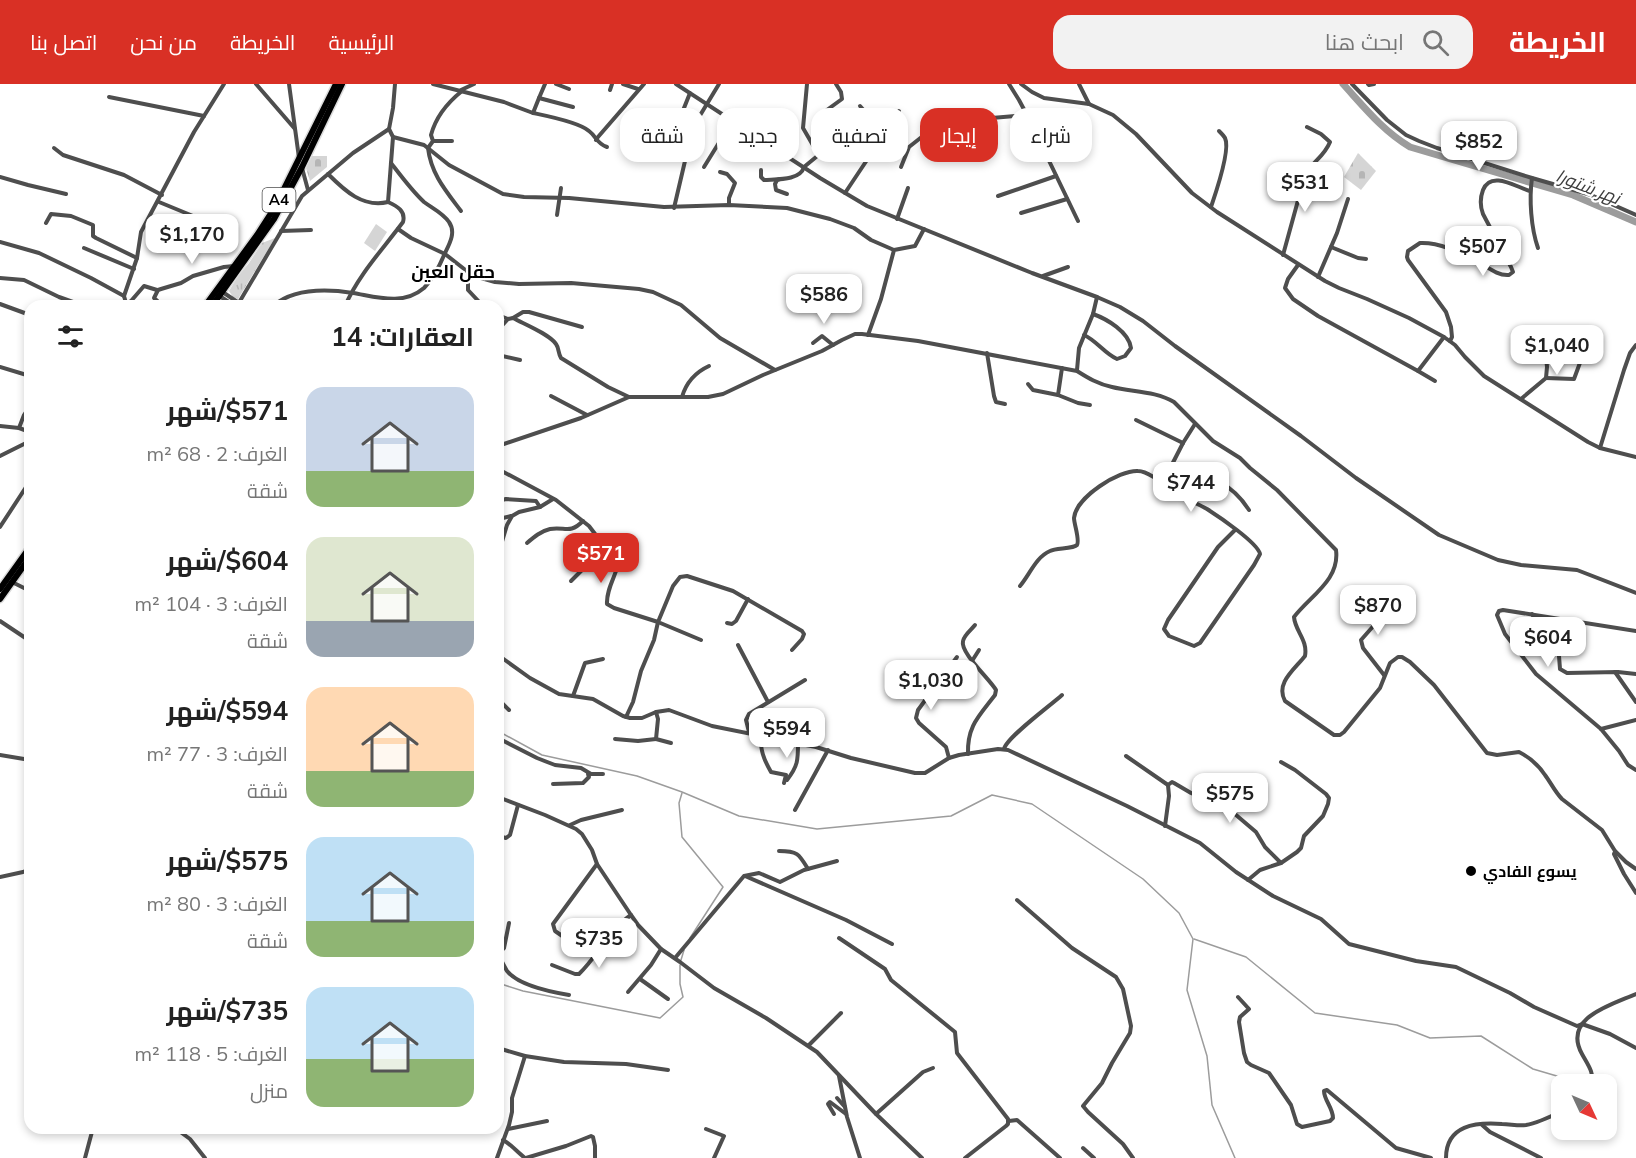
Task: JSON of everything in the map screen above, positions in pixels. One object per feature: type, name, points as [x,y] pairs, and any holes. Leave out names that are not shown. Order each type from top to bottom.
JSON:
[{"type":"highway","name":"A4","points":[[215,300],[301,163],[336,84]]},
{"type":"highway","name":"A4","points":[[211,300],[267,230],[342,84]]},
{"type":"highway","points":[[0,589],[24,555]]},
{"type":"highway","points":[[0,599],[6,580],[24,563]]},
{"type":"street","points":[[124,300],[137,258],[141,232],[224,84]]},
{"type":"street","points":[[256,84],[295,129]]},
{"type":"street","points":[[289,84],[301,163],[308,190]]},
{"type":"street","points":[[388,202],[393,137],[389,129],[394,84]]},
{"type":"street","points":[[433,84],[570,122],[589,130],[596,140],[608,147]]},
{"type":"street","points":[[434,141],[431,135],[438,117],[448,103],[474,84]]},
{"type":"street","points":[[533,113],[545,84]]},
{"type":"street","points":[[556,84],[569,89]]},
{"type":"street","points":[[610,90],[612,84]]},
{"type":"street","points":[[623,84],[638,89]]},
{"type":"street","points":[[596,140],[644,84]]},
{"type":"street","points":[[676,84],[717,110]]},
{"type":"street","points":[[703,108],[719,84]]},
{"type":"street","points":[[807,84],[803,128],[811,142]]},
{"type":"street","points":[[830,108],[842,99],[836,84]]},
{"type":"street","points":[[1009,84],[1023,108]]},
{"type":"street","points":[[1022,84],[1044,98],[1089,104],[1105,110],[1124,124],[1186,187],[1210,207],[1298,265],[1339,288],[1409,318],[1444,337],[1484,376],[1588,442],[1600,448],[1636,457]]},
{"type":"street","points":[[1079,84],[1089,104]]},
{"type":"street","points":[[1352,84],[1386,120],[1406,135],[1531,184]]},
{"type":"street","points":[[1368,84],[1374,84]]},
{"type":"street","points":[[684,108],[690,93]]},
{"type":"street","points":[[109,97],[204,116]]},
{"type":"street","points":[[539,98],[573,107]]},
{"type":"street","points":[[1283,255],[1305,176],[1330,142],[1307,127]]},
{"type":"street","points":[[240,300],[298,202],[308,190],[353,153],[389,129]]},
{"type":"street","points":[[1210,207],[1220,184],[1226,147],[1225,138],[1219,131]]},
{"type":"street","points":[[393,137],[416,142],[428,148],[450,165],[503,194],[674,207],[729,205],[787,208],[821,216],[854,228],[871,240],[894,250],[915,246],[924,229]]},
{"type":"street","points":[[901,167],[909,147],[920,138]]},
{"type":"street","points":[[428,148],[437,140],[452,141]]},
{"type":"street","points":[[704,167],[717,146]]},
{"type":"street","points":[[54,148],[63,155],[124,175],[162,195]]},
{"type":"street","points":[[428,148],[438,180],[461,211]]},
{"type":"street","points":[[787,194],[776,189],[777,180],[799,175],[811,161]]},
{"type":"street","points":[[674,207],[685,162]]},
{"type":"street","points":[[796,162],[867,206],[1120,307],[1143,321],[1347,471],[1439,535],[1498,560],[1521,565],[1577,570],[1636,593]]},
{"type":"street","points":[[844,193],[866,162]]},
{"type":"street","points":[[1049,162],[1078,221]]},
{"type":"street","points":[[281,300],[297,293],[324,291],[393,299],[410,296],[428,284],[452,239],[450,223],[424,201],[391,163]]},
{"type":"street","points":[[761,170],[761,177],[764,180],[784,178]]},
{"type":"street","points":[[720,172],[728,174],[735,183],[729,198],[729,205]]},
{"type":"street","points":[[328,174],[363,201],[388,202],[399,208],[404,215],[403,222],[368,266],[348,300]]},
{"type":"street","points":[[998,196],[1056,176]]},
{"type":"street","points":[[0,177],[66,194]]},
{"type":"street","points":[[1450,341],[1452,337],[1448,317],[1408,260],[1408,251],[1420,243],[1436,245],[1462,254],[1498,273],[1509,275],[1513,272],[1481,208],[1482,195],[1488,183],[1496,180],[1531,184],[1591,195],[1636,215]]},
{"type":"street","points":[[1531,184],[1538,248]]},
{"type":"street","points":[[557,215],[561,188]]},
{"type":"street","points":[[897,219],[908,188]]},
{"type":"street","points":[[1318,277],[1348,199]]},
{"type":"street","points":[[1021,213],[1067,200]]},
{"type":"street","points":[[159,202],[193,216]]},
{"type":"street","points":[[46,224],[51,214],[73,216],[93,225],[94,237],[137,258]]},
{"type":"street","points":[[398,229],[411,238],[445,254],[468,272],[481,278],[508,284],[571,283],[653,292],[681,305],[720,338],[775,370]]},
{"type":"street","points":[[281,231],[310,230]]},
{"type":"street","points":[[0,242],[39,253],[124,296]]},
{"type":"street","points":[[1331,247],[1366,260]]},
{"type":"street","points":[[84,248],[134,269]]},
{"type":"street","points":[[868,335],[894,250]]},
{"type":"street","points":[[1298,265],[1288,279],[1285,288],[1293,299],[1318,316],[1435,381]]},
{"type":"street","points":[[132,300],[144,286],[158,290],[179,284],[193,276],[235,266]]},
{"type":"street","points":[[1043,277],[1068,267]]},
{"type":"street","points":[[468,272],[468,290],[477,300]]},
{"type":"street","points":[[0,278],[24,280],[67,300]]},
{"type":"street","points":[[156,300],[154,298],[158,290]]},
{"type":"street","points":[[219,292],[230,300]]},
{"type":"street","points":[[1077,371],[1079,348],[1093,314],[1097,297]]},
{"type":"street","points":[[0,304],[24,313]]},
{"type":"street","points":[[504,324],[522,312],[528,312],[582,327]]},
{"type":"street","points":[[1084,335],[1097,343],[1107,354],[1117,359],[1125,356],[1131,348],[1131,342],[1116,326],[1093,314]]},
{"type":"street","points":[[504,317],[549,338],[556,343],[562,359],[629,397]]},
{"type":"street","points":[[1544,333],[1546,378]]},
{"type":"street","points":[[504,444],[587,416],[636,395],[718,396],[822,351],[855,334],[918,341],[1077,371],[1093,381],[1169,400],[1213,441],[1240,458],[1282,495],[1336,550],[1334,567],[1329,580],[1294,617],[1306,644],[1306,652],[1283,684],[1281,693],[1285,701],[1334,735],[1340,735],[1380,688],[1390,663],[1402,657],[1434,685],[1487,753],[1497,755],[1522,753],[1543,771],[1557,794],[1602,830],[1615,851],[1636,869]]},
{"type":"street","points":[[813,343],[822,336],[833,345]]},
{"type":"street","points":[[1418,370],[1444,337]]},
{"type":"street","points":[[1600,448],[1624,370],[1630,353],[1636,345]]},
{"type":"street","points":[[987,353],[996,402],[1005,404]]},
{"type":"street","points":[[504,356],[520,360]]},
{"type":"street","points":[[1521,399],[1546,378],[1574,379],[1581,360]]},
{"type":"street","points":[[682,397],[687,385],[699,371],[709,366]]},
{"type":"street","points":[[0,367],[24,374]]},
{"type":"street","points":[[1058,395],[1062,368]]},
{"type":"street","points":[[1028,384],[1033,390],[1090,405]]},
{"type":"street","points":[[551,396],[587,416]]},
{"type":"street","points":[[19,428],[24,415]]},
{"type":"street","points":[[1136,420],[1183,443]]},
{"type":"street","points":[[1163,482],[1195,424]]},
{"type":"street","points":[[0,426],[24,430]]},
{"type":"street","points":[[0,456],[24,444]]},
{"type":"street","points":[[1172,466],[1216,479],[1241,497],[1249,510]]},
{"type":"street","points":[[1020,586],[1044,554],[1077,545],[1074,522],[1076,510],[1092,493],[1111,478],[1130,471],[1143,471],[1208,510],[1235,530],[1255,545],[1260,551],[1259,558],[1200,643],[1194,645],[1169,636],[1164,629],[1167,620],[1218,547],[1235,530]]},
{"type":"street","points":[[504,473],[553,498],[583,521],[605,547],[620,555],[607,596],[607,604],[701,640]]},
{"type":"street","points":[[0,527],[24,490]]},
{"type":"street","points":[[504,518],[540,507],[553,498]]},
{"type":"street","points":[[504,500],[536,501],[540,507]]},
{"type":"street","points":[[504,534],[512,516]]},
{"type":"street","points":[[528,543],[542,532],[552,529],[570,530],[583,521]]},
{"type":"street","points":[[571,581],[605,547]]},
{"type":"street","points":[[626,717],[633,704],[641,671],[654,640],[658,622],[673,586],[680,577],[687,576],[733,591],[804,633],[802,639],[792,650]]},
{"type":"street","points":[[6,580],[24,588]]},
{"type":"street","points":[[1385,676],[1363,648],[1361,640],[1399,597]]},
{"type":"street","points":[[728,623],[732,624],[736,621],[748,599]]},
{"type":"street","points":[[1636,631],[1503,610],[1497,615],[1505,634],[1536,674],[1601,729],[1628,765],[1636,770]]},
{"type":"street","points":[[1532,614],[1538,624],[1549,632],[1554,641],[1560,669],[1567,673],[1636,674]]},
{"type":"street","points":[[0,621],[24,637]]},
{"type":"street","points":[[968,754],[970,729],[995,695],[996,690],[972,661],[963,643],[965,636],[975,625]]},
{"type":"street","points":[[738,645],[768,702]]},
{"type":"street","points":[[972,661],[979,650]]},
{"type":"street","points":[[949,758],[946,747],[916,718],[918,710],[957,657]]},
{"type":"street","points":[[504,659],[521,672],[559,694],[593,699],[626,717],[642,718],[669,710],[705,724],[798,743],[915,773],[925,772],[949,758],[1004,749],[1200,843],[1273,896],[1316,916],[1349,944],[1416,961],[1456,967],[1569,1023],[1577,1026],[1582,1024],[1610,1034],[1636,1048]]},
{"type":"street","points":[[573,696],[585,663],[603,659]]},
{"type":"street","points":[[1615,672],[1636,702]]},
{"type":"street","points":[[749,732],[747,717],[752,711],[805,680]]},
{"type":"street","points":[[1004,749],[1005,744],[1062,695]]},
{"type":"street","points":[[504,705],[509,710]]},
{"type":"street","points":[[656,712],[658,719],[656,739]]},
{"type":"street","points":[[1601,729],[1636,720]]},
{"type":"street","points":[[760,735],[763,756],[771,772],[786,775],[786,781],[795,769],[798,760],[798,743]]},
{"type":"street","points":[[615,739],[638,741],[656,739],[671,743]]},
{"type":"street","points":[[504,741],[555,765],[581,768],[591,774],[603,774]]},
{"type":"street","points":[[795,810],[828,750]]},
{"type":"street","points":[[0,754],[24,759]]},
{"type":"street","points":[[1126,756],[1168,785]]},
{"type":"street","points":[[1248,880],[1265,868],[1281,863],[1301,848],[1304,836],[1323,816],[1329,800],[1326,794],[1281,762]]},
{"type":"street","points":[[553,784],[583,783],[589,777],[588,773]]},
{"type":"street","points":[[1168,785],[1172,782],[1191,793],[1229,809],[1256,832],[1265,847],[1281,863]]},
{"type":"street","points":[[1165,826],[1169,796],[1168,785]]},
{"type":"street","points":[[504,799],[569,826],[582,834],[597,864],[631,915],[661,950],[714,988],[809,1046],[922,1158]]},
{"type":"street","points":[[504,838],[509,837],[518,805]]},
{"type":"street","points":[[569,826],[581,820],[622,810]]},
{"type":"street","points":[[779,851],[800,855],[808,869]]},
{"type":"street","points":[[1615,851],[1614,854],[1624,874],[1636,892]]},
{"type":"street","points":[[676,959],[744,876],[759,873],[780,882],[808,869],[837,861]]},
{"type":"street","points":[[571,942],[555,931],[553,924],[597,864]]},
{"type":"street","points":[[0,877],[24,872]]},
{"type":"street","points":[[744,876],[846,920],[892,944]]},
{"type":"street","points":[[1017,900],[1064,941],[1119,980],[1130,1022],[1130,1033],[1102,1083],[1083,1106],[1126,1148],[1132,1158]]},
{"type":"street","points":[[552,965],[579,974],[595,958],[622,921],[631,915]]},
{"type":"street","points":[[504,948],[509,923]]},
{"type":"street","points":[[839,938],[885,969],[891,980],[955,1032],[957,1053],[1009,1121]]},
{"type":"street","points":[[628,992],[661,950]]},
{"type":"street","points":[[504,965],[508,973],[523,982],[547,992],[569,995]]},
{"type":"street","points":[[640,979],[668,999]]},
{"type":"street","points":[[1593,1074],[1581,1052],[1578,1031],[1591,1015],[1636,994]]},
{"type":"street","points":[[1238,997],[1249,1009],[1240,1017],[1239,1022],[1246,1058],[1251,1065],[1269,1073],[1291,1105],[1299,1126],[1330,1121],[1333,1118],[1333,1112],[1324,1093],[1326,1090],[1396,1148],[1431,1158]]},
{"type":"street","points":[[809,1046],[841,1013]]},
{"type":"street","points":[[504,1050],[525,1056],[564,1062],[627,1064],[668,1070]]},
{"type":"street","points":[[497,1158],[512,1112],[512,1098],[525,1056]]},
{"type":"street","points":[[876,1114],[923,1072],[933,1068]]},
{"type":"street","points":[[839,1075],[847,1114],[860,1158]]},
{"type":"street","points":[[837,1098],[846,1108]]},
{"type":"street","points":[[834,1114],[828,1104],[830,1102],[847,1114]]},
{"type":"street","points":[[1446,1158],[1448,1144],[1455,1133],[1467,1126],[1526,1125],[1551,1116]]},
{"type":"street","points":[[1009,1121],[1017,1120],[1060,1158]]},
{"type":"street","points":[[507,1130],[547,1121]]},
{"type":"street","points":[[968,1157],[1009,1121]]},
{"type":"street","points":[[1480,1124],[1490,1132],[1541,1158]]},
{"type":"street","points":[[706,1129],[724,1136],[714,1158]]},
{"type":"street","points":[[85,1158],[91,1134]]},
{"type":"street","points":[[183,1134],[205,1158]]},
{"type":"street","points":[[503,1140],[526,1158],[591,1136],[596,1146],[595,1158]]},
{"type":"street","points":[[1083,1148],[1094,1158]]},
{"type":"green space","points":[[1358,153],[1376,171],[1361,190],[1344,177]]},
{"type":"green space","points":[[309,156],[327,156],[327,167],[310,181],[305,165]]},
{"type":"green space","points":[[376,224],[387,232],[375,251],[364,243]]},
{"type":"green space","points":[[275,238],[238,299],[233,297],[229,291],[238,276],[262,243]]},
{"type":"waterway","name":"نهر شتورا","points":[[1343,84],[1382,126],[1410,147],[1573,195],[1636,222]]},
{"type":"waterway","points":[[504,734],[542,755],[637,776],[739,816],[817,829],[951,816],[992,795],[1032,804],[1143,879],[1179,913],[1193,939],[1187,990],[1207,1056],[1212,1105],[1235,1158]]},
{"type":"waterway","points":[[682,793],[679,803],[682,837],[723,887],[690,938]]},
{"type":"waterway","points":[[1194,939],[1246,957],[1315,1013],[1397,1025],[1430,1038],[1481,1036],[1533,1069],[1551,1074]]},
{"type":"waterway","points":[[681,960],[684,950]]},
{"type":"waterway","points":[[504,985],[523,991],[660,1018],[683,997],[680,965]]},
{"type":"place","name":"يسوع الفادي","points":[[1471,871]]},
{"type":"district","name":"حقل العين","points":[[453,272]]}]
